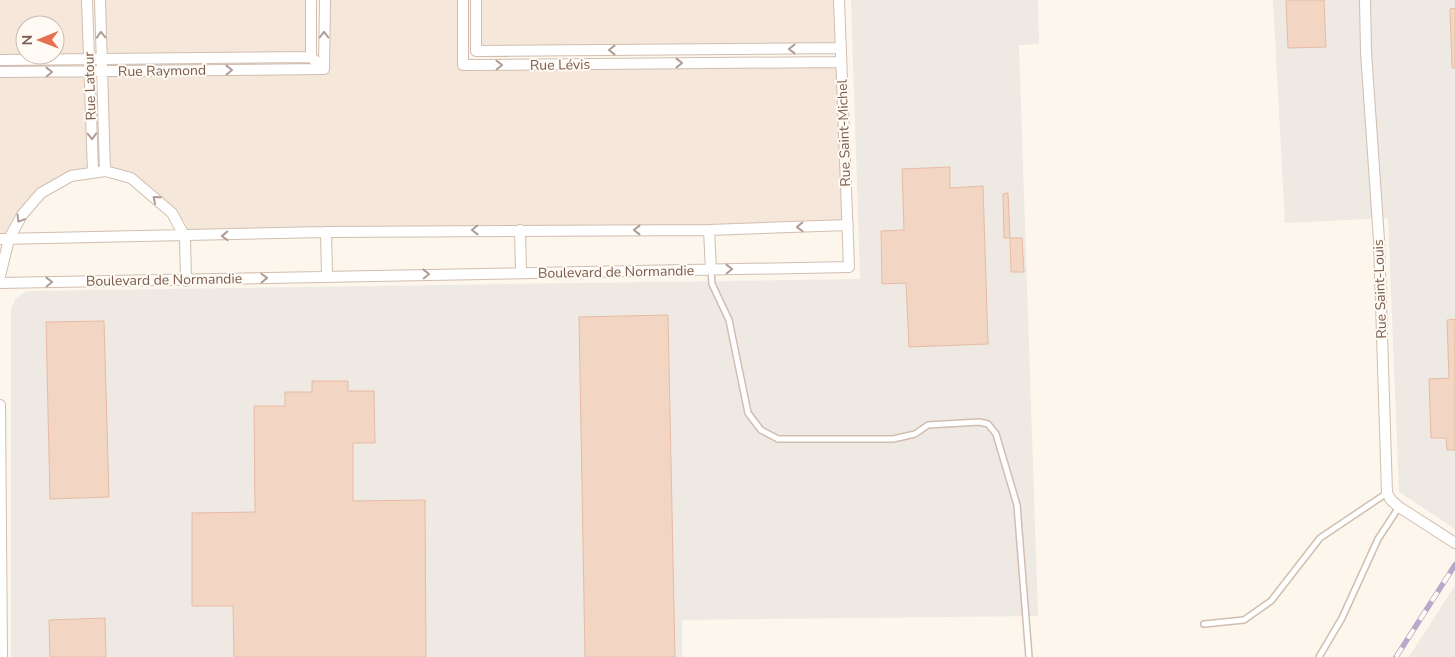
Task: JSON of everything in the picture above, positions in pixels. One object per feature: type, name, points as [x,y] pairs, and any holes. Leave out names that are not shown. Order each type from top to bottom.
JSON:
[{"type":"street","name":"Rue Latour","points":[[87,0],[93,172]]},
{"type":"street","name":"Rue Latour","points":[[100,0],[105,171]]},
{"type":"street","points":[[311,0],[311,57],[324,69]]},
{"type":"street","points":[[324,0],[324,69]]},
{"type":"street","points":[[463,0],[464,65]]},
{"type":"street","points":[[464,65],[476,51],[476,0]]},
{"type":"street","name":"Rue Saint-Michel","points":[[839,0],[849,267]]},
{"type":"street","name":"Rue Saint-Louis","points":[[1365,0],[1366,52],[1379,240],[1387,493]]},
{"type":"street","name":"Rue Lévis","points":[[476,51],[841,48]]},
{"type":"street","points":[[657,50],[657,64]]},
{"type":"street","name":"Rue Raymond","points":[[0,60],[311,57]]},
{"type":"street","name":"Rue Lévis","points":[[464,65],[842,62]]},
{"type":"street","name":"Rue Raymond","points":[[0,72],[324,69]]},
{"type":"street","points":[[0,276],[4,239],[40,193],[71,176],[105,171],[131,178],[172,213],[185,237],[186,281]]},
{"type":"street","points":[[4,239],[185,237],[326,232],[710,230],[848,225]]},
{"type":"street","name":"Boulevard de Normandie","points":[[520,230],[521,273]]},
{"type":"street","name":"Boulevard de Normandie","points":[[710,230],[711,270]]},
{"type":"street","points":[[326,232],[327,276]]},
{"type":"street","name":"Boulevard de Normandie","points":[[0,283],[186,281],[327,276],[849,267]]},
{"type":"street","points":[[0,405],[2,657]]},
{"type":"street","points":[[1387,493],[1391,500],[1399,507],[1455,543]]},
{"type":"lane","points":[[711,270],[712,284],[729,320],[748,413],[761,430],[778,439],[894,439],[915,434],[928,425],[978,422],[988,424],[996,434],[1017,505],[1029,657]]},
{"type":"lane","points":[[1204,624],[1244,620],[1271,601],[1320,538],[1387,493]]},
{"type":"lane","points":[[1319,657],[1342,618],[1378,539],[1399,507]]},
{"type":"shaded area","points":[[0,0],[87,0],[89,59],[65,59],[65,15],[15,15],[15,60],[0,60]]},
{"type":"shaded area","points":[[100,0],[311,0],[311,57],[102,59]]},
{"type":"shaded area","points":[[324,0],[463,0],[463,65],[841,62],[848,225],[185,237],[172,213],[131,178],[105,171],[102,71],[324,69]]},
{"type":"shaded area","points":[[476,0],[839,0],[841,48],[476,51]]},
{"type":"shaded area","points":[[851,0],[1038,0],[1039,44],[1019,45],[1038,616],[682,620],[682,657],[11,657],[11,309],[16,298],[27,291],[860,279]]},
{"type":"shaded area","points":[[1273,0],[1455,0],[1455,529],[1399,492],[1388,218],[1285,223]]},
{"type":"shaded area","points":[[90,71],[93,172],[41,193],[9,239],[0,239],[0,72]]},
{"type":"shaded area","points":[[1455,585],[1455,657],[1409,657]]},
{"type":"building","points":[[1286,0],[1324,0],[1326,47],[1288,48]]},
{"type":"building","points":[[1455,8],[1455,68],[1452,68],[1450,9]]},
{"type":"building","points":[[950,167],[950,188],[983,186],[988,344],[909,347],[906,283],[882,284],[881,231],[904,230],[902,169]]},
{"type":"building","points":[[1008,193],[1010,238],[1004,238],[1003,194]]},
{"type":"building","points":[[1010,238],[1022,238],[1024,272],[1011,272]]},
{"type":"building","points":[[668,315],[675,657],[585,657],[579,317]]},
{"type":"building","points":[[1455,319],[1455,450],[1447,450],[1446,438],[1431,438],[1429,379],[1449,378],[1447,320]]},
{"type":"building","points":[[104,321],[109,497],[50,499],[46,322]]},
{"type":"building","points":[[312,381],[348,381],[348,391],[374,391],[375,443],[353,443],[353,501],[425,500],[426,657],[234,657],[233,606],[192,606],[192,513],[255,512],[254,406],[285,406],[285,392],[312,392]]},
{"type":"building","points":[[105,618],[106,657],[50,657],[49,620]]},
{"type":"railway","points":[[1396,657],[1455,565]]}]
